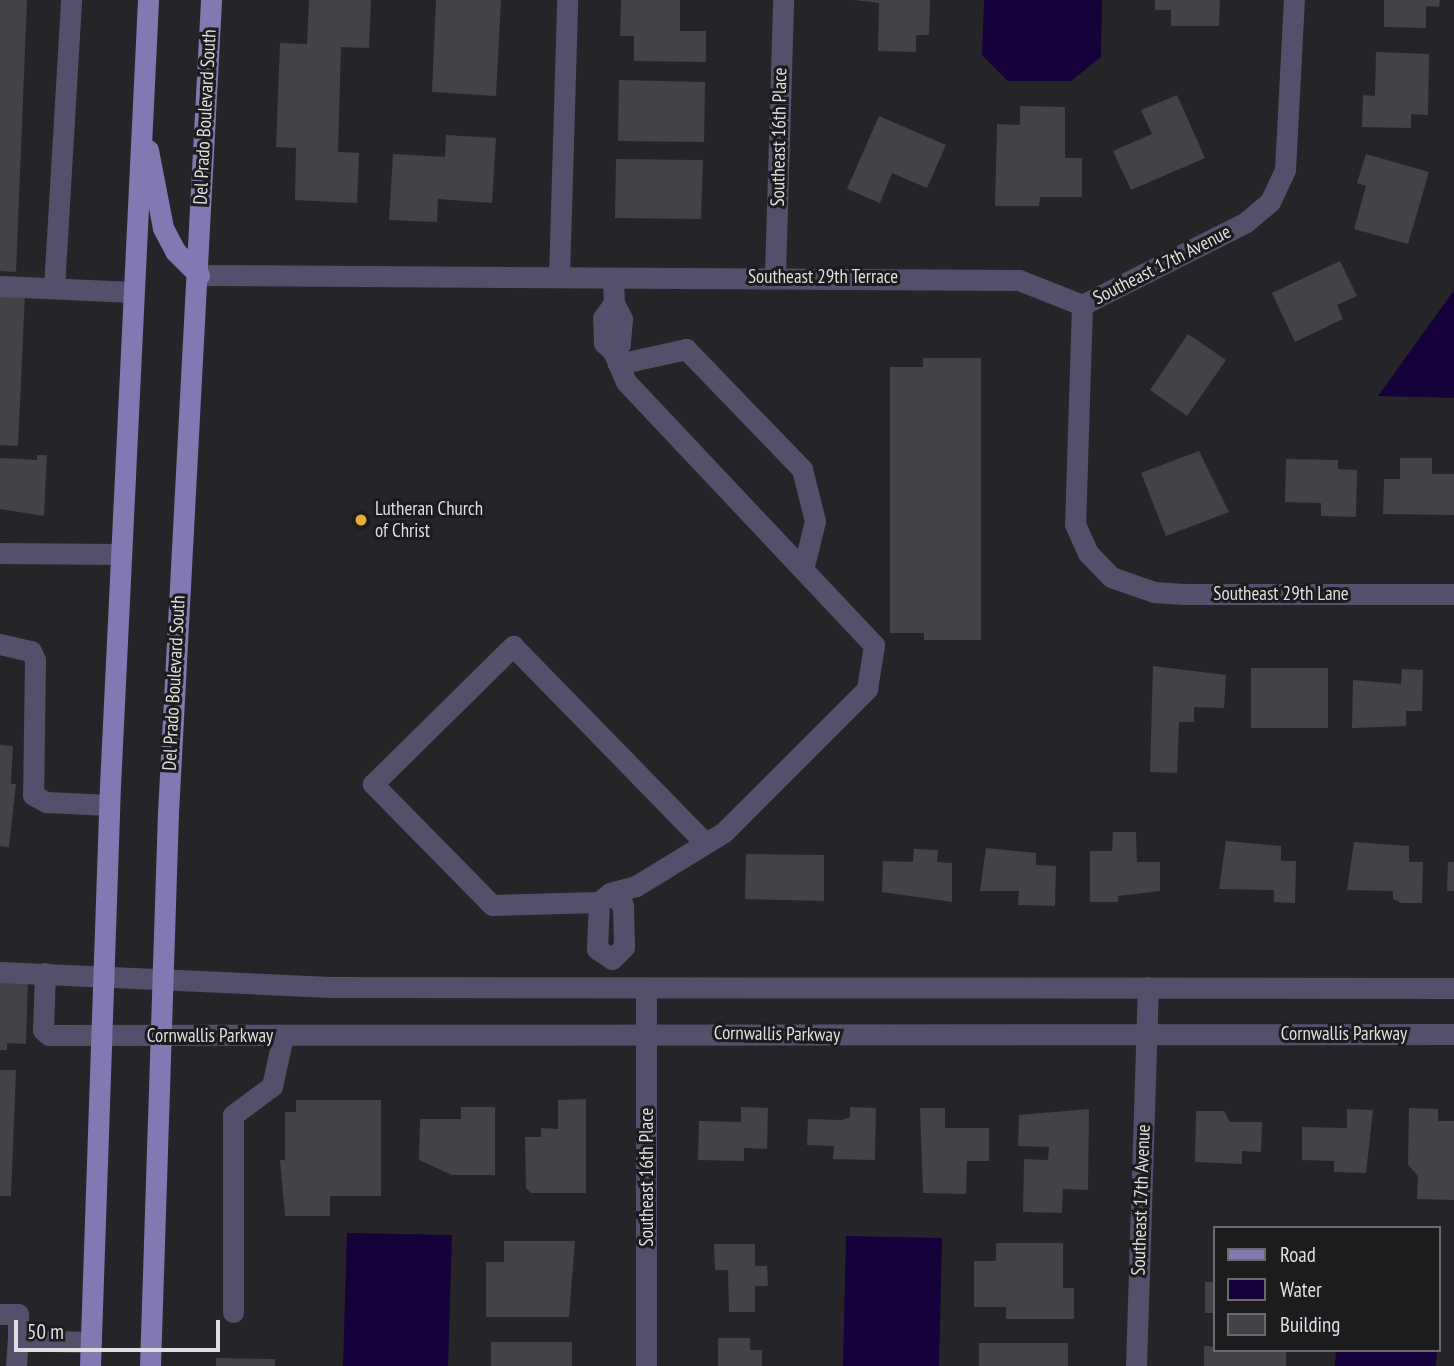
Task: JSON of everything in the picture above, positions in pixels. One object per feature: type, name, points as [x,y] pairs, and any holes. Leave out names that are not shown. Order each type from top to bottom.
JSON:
[{"type":"main road","points":[[90,1366],[109,805],[148,0]]},
{"type":"main road","name":"Del Prado Boulevard South","points":[[150,1366],[163,977],[211,0]]},
{"type":"main road","points":[[142,113],[163,228],[175,251],[199,275]]},
{"type":"street","points":[[54,288],[71,0]]},
{"type":"street","points":[[559,276],[567,0]]},
{"type":"street","name":"Southeast 16th Place","points":[[775,275],[783,0]]},
{"type":"street","name":"Southeast 17th Avenue","points":[[1111,577],[1088,554],[1075,524],[1082,305],[1246,222],[1270,202],[1285,170],[1294,0]]},
{"type":"street","name":"Southeast 29th Terrace","points":[[199,275],[613,278],[775,275],[1019,280],[1082,305]]},
{"type":"street","points":[[613,278],[614,303],[603,318],[604,343],[616,358],[626,382],[874,645],[867,689],[742,815],[705,843],[636,886],[604,898],[492,905],[373,784],[513,646],[705,843]]},
{"type":"street","points":[[0,286],[133,292]]},
{"type":"street","points":[[616,358],[686,349],[802,469],[815,521],[803,570]]},
{"type":"street","points":[[0,553],[121,554]]},
{"type":"street","name":"Southeast 29th Lane","points":[[1111,577],[1154,592],[1184,594],[1454,594]]},
{"type":"street","points":[[0,644],[31,651],[35,660],[33,796],[46,802],[109,805]]},
{"type":"street","points":[[604,898],[623,905],[624,947],[612,958],[612,989]]},
{"type":"street","points":[[0,972],[163,977],[330,988],[1454,988]]},
{"type":"street","name":"Cornwallis Parkway","points":[[45,973],[45,1034],[1454,1034]]},
{"type":"street","name":"Southeast 17th Avenue","points":[[1136,1366],[1148,988]]},
{"type":"street","name":"Southeast 16th Place","points":[[646,989],[646,1366]]},
{"type":"street","points":[[233,1312],[233,1115],[272,1086],[283,1036]]},
{"type":"street","points":[[0,1314],[19,1314],[16,1366],[0,1365]]},
{"type":"street","points":[[18,1340],[91,1342]]},
{"type":"water","points":[[984,0],[1102,0],[1101,57],[1071,81],[1008,81],[982,55]]},
{"type":"water","points":[[1454,290],[1454,398],[1378,396],[1447,300]]},
{"type":"water","points":[[347,1233],[452,1235],[448,1366],[343,1366]]},
{"type":"water","points":[[846,1236],[942,1238],[939,1366],[843,1366]]},
{"type":"water","points":[[1336,1352],[1437,1352],[1436,1366],[1335,1366]]},
{"type":"building","points":[[0,0],[27,0],[16,272],[0,271]]},
{"type":"building","points":[[309,0],[371,0],[369,48],[341,47],[338,152],[359,153],[357,203],[295,200],[296,148],[276,147],[280,43],[307,44]]},
{"type":"building","points":[[436,0],[501,0],[496,96],[432,92]]},
{"type":"building","points":[[621,0],[680,0],[680,31],[706,31],[706,62],[634,61],[634,36],[620,36]]},
{"type":"building","points":[[855,0],[930,0],[929,35],[916,35],[916,52],[878,51],[879,3]]},
{"type":"building","points":[[1155,0],[1220,0],[1219,26],[1171,26],[1171,10],[1155,10]]},
{"type":"building","points":[[1384,0],[1440,0],[1439,7],[1426,6],[1426,28],[1384,27]]},
{"type":"building","points":[[1376,52],[1429,54],[1428,115],[1411,114],[1411,128],[1362,127],[1363,95],[1375,96]]},
{"type":"building","points":[[619,80],[705,82],[704,142],[618,141]]},
{"type":"building","points":[[1177,95],[1205,158],[1131,190],[1113,151],[1152,134],[1141,110]]},
{"type":"building","points":[[1020,106],[1065,107],[1065,158],[1082,158],[1082,197],[1040,197],[1039,206],[995,206],[997,124],[1020,125]]},
{"type":"building","points":[[879,116],[946,145],[927,188],[892,173],[880,203],[847,189]]},
{"type":"building","points":[[446,135],[496,138],[492,203],[438,199],[437,222],[389,220],[393,154],[445,157]]},
{"type":"building","points":[[1366,154],[1429,172],[1408,244],[1354,229],[1366,186],[1357,183]]},
{"type":"building","points":[[616,159],[703,160],[701,219],[615,218]]},
{"type":"building","points":[[1340,261],[1357,296],[1337,305],[1343,319],[1295,342],[1272,293]]},
{"type":"building","points":[[0,293],[25,294],[18,446],[0,445]]},
{"type":"building","points":[[1188,334],[1226,360],[1187,416],[1150,390]]},
{"type":"building","points":[[923,358],[981,358],[981,640],[924,640],[924,633],[890,633],[890,367],[923,367]]},
{"type":"building","points":[[1199,451],[1229,512],[1166,536],[1141,473]]},
{"type":"building","points":[[37,455],[47,455],[44,516],[0,509],[0,458],[37,460]]},
{"type":"building","points":[[1400,458],[1432,458],[1432,474],[1454,474],[1454,515],[1383,514],[1384,479],[1400,479]]},
{"type":"building","points":[[1286,459],[1338,460],[1338,469],[1357,470],[1356,517],[1321,516],[1321,503],[1285,502]]},
{"type":"building","points":[[1153,666],[1226,675],[1224,708],[1194,707],[1194,722],[1179,722],[1177,773],[1150,772]]},
{"type":"building","points":[[1251,668],[1328,668],[1328,728],[1251,728]]},
{"type":"building","points":[[1402,669],[1423,670],[1422,711],[1406,711],[1406,726],[1352,728],[1353,680],[1401,684]]},
{"type":"building","points":[[0,745],[13,746],[11,784],[16,784],[9,847],[0,846]]},
{"type":"building","points":[[1113,832],[1136,832],[1137,862],[1160,862],[1160,891],[1118,896],[1118,902],[1090,902],[1090,851],[1112,851]]},
{"type":"building","points":[[1226,841],[1281,846],[1281,861],[1296,861],[1295,903],[1274,902],[1274,890],[1219,889]]},
{"type":"building","points":[[1354,842],[1409,846],[1409,862],[1423,862],[1422,903],[1401,903],[1393,899],[1393,891],[1347,890]]},
{"type":"building","points":[[986,848],[1036,853],[1036,865],[1056,866],[1055,906],[1018,905],[1019,891],[980,891]]},
{"type":"building","points":[[914,849],[938,850],[937,862],[952,863],[952,902],[882,892],[883,861],[913,862]]},
{"type":"building","points":[[746,854],[824,855],[824,901],[745,899]]},
{"type":"building","points":[[1448,862],[1454,862],[1454,891],[1447,891]]},
{"type":"building","points":[[0,976],[28,977],[26,1044],[7,1043],[7,1050],[0,1050]]},
{"type":"building","points":[[0,1070],[16,1070],[11,1196],[0,1196]]},
{"type":"building","points":[[586,1099],[586,1193],[531,1193],[526,1188],[525,1137],[541,1137],[541,1128],[558,1129],[558,1100]]},
{"type":"building","points":[[296,1100],[381,1100],[381,1196],[330,1196],[330,1216],[285,1216],[280,1160],[285,1160],[285,1112],[296,1112]]},
{"type":"building","points":[[461,1107],[495,1107],[495,1175],[452,1175],[419,1160],[420,1119],[461,1119]]},
{"type":"building","points":[[741,1107],[768,1108],[767,1149],[744,1148],[744,1161],[698,1160],[699,1121],[741,1122]]},
{"type":"building","points":[[850,1107],[876,1108],[875,1160],[833,1159],[834,1146],[807,1145],[808,1119],[842,1120],[850,1117]]},
{"type":"building","points":[[920,1108],[945,1108],[945,1128],[989,1128],[989,1161],[967,1161],[966,1194],[923,1193]]},
{"type":"building","points":[[1409,1108],[1438,1109],[1438,1121],[1454,1121],[1454,1200],[1417,1199],[1418,1176],[1408,1165]]},
{"type":"building","points":[[1089,1109],[1088,1190],[1063,1189],[1062,1213],[1023,1212],[1024,1159],[1048,1160],[1049,1147],[1018,1146],[1019,1115]]},
{"type":"building","points":[[1347,1109],[1373,1110],[1366,1173],[1334,1172],[1334,1161],[1302,1160],[1302,1127],[1347,1128]]},
{"type":"building","points":[[1196,1111],[1224,1111],[1230,1122],[1262,1122],[1261,1152],[1242,1151],[1242,1164],[1195,1162]]},
{"type":"building","points":[[504,1241],[575,1241],[569,1317],[486,1317],[486,1262],[504,1262]]},
{"type":"building","points":[[996,1243],[1063,1243],[1063,1288],[1074,1288],[1074,1319],[1006,1319],[1006,1307],[974,1307],[974,1261],[996,1261]]},
{"type":"building","points":[[714,1244],[755,1244],[755,1266],[767,1266],[768,1286],[755,1286],[755,1312],[729,1312],[728,1270],[715,1270]]},
{"type":"building","points":[[1205,1282],[1212,1282],[1212,1313],[1205,1313]]},
{"type":"building","points":[[718,1338],[750,1338],[750,1350],[762,1350],[762,1366],[718,1366]]},
{"type":"building","points":[[491,1342],[572,1342],[572,1366],[491,1366]]},
{"type":"building","points":[[979,1343],[1068,1343],[1068,1366],[979,1366]]},
{"type":"building","points":[[1204,1346],[1212,1346],[1212,1352],[1286,1352],[1286,1366],[1204,1366]]},
{"type":"building","points":[[216,1358],[275,1359],[275,1366],[216,1366]]},
{"type":"place","name":"Lutheran Church of Christ","points":[[361,520]]}]
